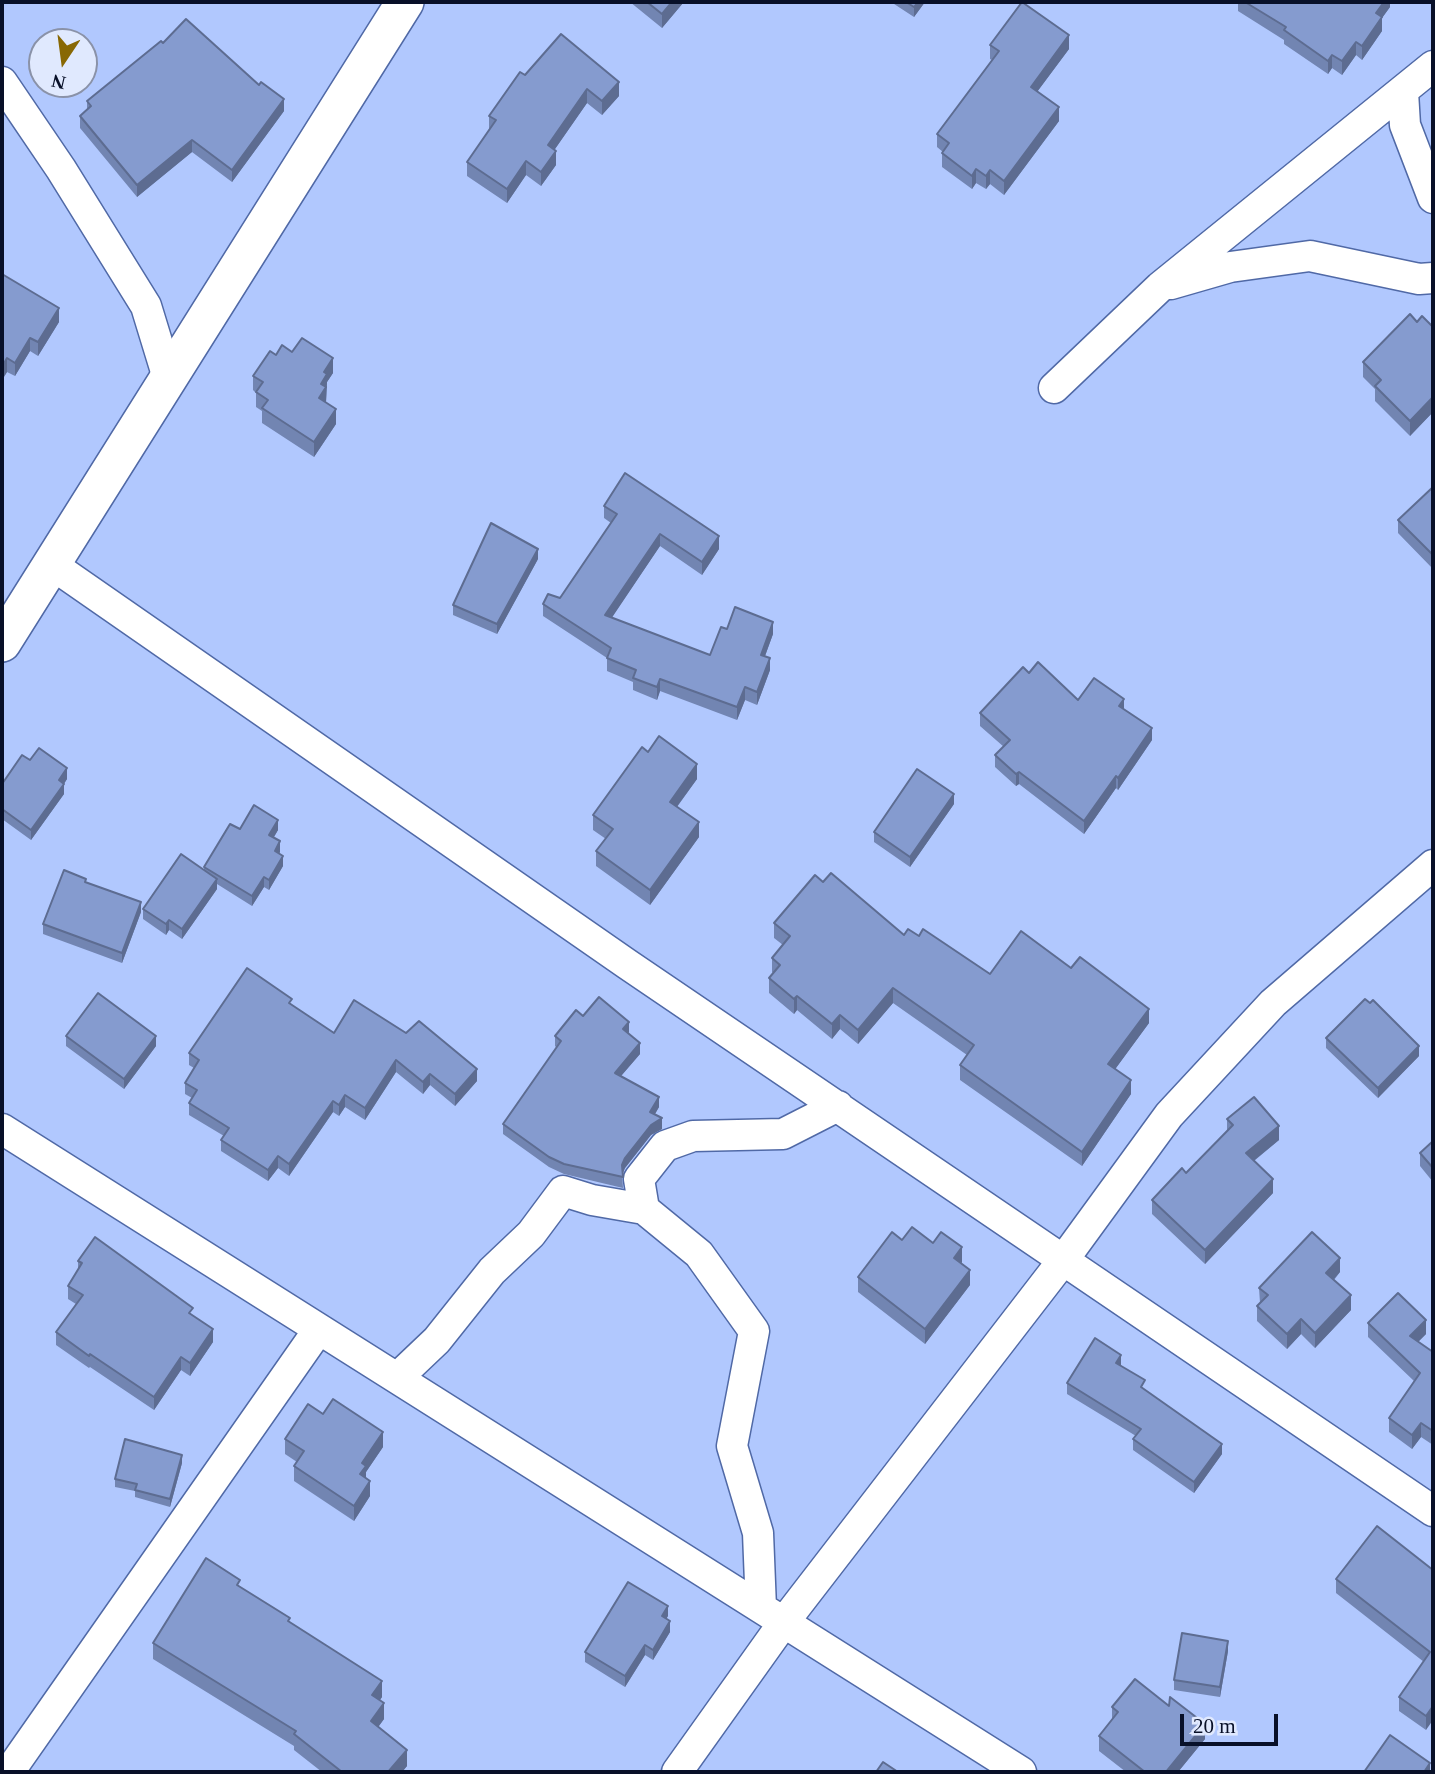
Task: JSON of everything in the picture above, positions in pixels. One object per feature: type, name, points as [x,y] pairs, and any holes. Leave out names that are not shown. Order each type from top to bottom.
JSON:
[{"type":"street","points":[[2,643],[405,2]]},
{"type":"street","points":[[1054,388],[1160,287],[1433,66]]},
{"type":"street","points":[[2,82],[61,169],[146,306],[168,378]]},
{"type":"street","points":[[1403,92],[1405,125],[1433,198]]},
{"type":"street","points":[[1160,287],[1230,267],[1310,256],[1419,279],[1433,278]]},
{"type":"street","points":[[51,565],[627,964],[1433,1511]]},
{"type":"street","points":[[677,1772],[772,1615],[1064,1259],[1169,1115],[1273,1003],[1433,865]]},
{"type":"street","points":[[644,1209],[639,1179],[665,1146],[693,1136],[783,1134],[838,1106]]},
{"type":"street","points":[[2,1129],[1021,1772]]},
{"type":"street","points":[[397,1378],[437,1340],[492,1272],[531,1234],[563,1191],[592,1200],[644,1209],[699,1254],[754,1332],[732,1446],[758,1533],[772,1615]]},
{"type":"street","points":[[9,1772],[319,1329]]},
{"type":"building","points":[[647,2],[672,2],[662,14]]},
{"type":"building","points":[[1022,2],[1069,35],[1031,87],[1059,107],[1004,181],[990,170],[986,176],[976,169],[972,176],[942,153],[949,143],[937,134],[999,51],[990,45]]},
{"type":"building","points":[[1245,2],[1384,2],[1376,13],[1382,17],[1362,46],[1356,42],[1342,61],[1332,55],[1328,61],[1284,30],[1286,27]]},
{"type":"building","points":[[186,19],[259,85],[261,82],[284,99],[232,170],[192,140],[137,185],[80,116],[91,106],[87,101],[98,98],[98,92],[161,41],[163,43]]},
{"type":"building","points":[[561,34],[619,82],[602,101],[587,89],[548,145],[556,151],[541,172],[526,161],[507,189],[467,162],[496,120],[489,116],[520,72],[525,75]]},
{"type":"building","points":[[2,274],[59,308],[38,342],[30,338],[15,363],[7,358],[2,367]]},
{"type":"building","points":[[1410,314],[1417,322],[1422,316],[1433,327],[1433,397],[1410,421],[1375,386],[1381,380],[1363,362]]},
{"type":"building","points":[[302,338],[333,358],[324,372],[327,374],[321,384],[326,387],[319,398],[336,409],[314,442],[262,408],[268,400],[256,392],[263,382],[253,376],[270,351],[276,355],[282,345],[292,352]]},
{"type":"building","points":[[625,473],[719,536],[702,562],[660,534],[605,615],[710,655],[721,627],[727,629],[735,607],[773,622],[761,655],[770,658],[757,692],[745,687],[737,707],[660,679],[657,687],[633,678],[636,670],[607,658],[611,648],[543,604],[548,594],[560,598],[617,514],[604,506]]},
{"type":"building","points":[[1433,487],[1433,555],[1398,520]]},
{"type":"building","points":[[491,523],[538,549],[497,624],[453,605]]},
{"type":"building","points":[[1038,662],[1078,700],[1094,678],[1124,699],[1119,706],[1152,728],[1084,821],[1019,772],[1016,774],[995,755],[1010,740],[980,713],[1023,667],[1029,673]]},
{"type":"building","points":[[659,736],[697,764],[670,802],[699,822],[650,890],[596,851],[613,829],[593,815],[642,747],[648,752]]},
{"type":"building","points":[[39,748],[67,768],[59,780],[64,784],[31,830],[2,809],[2,784],[22,755],[30,760]]},
{"type":"building","points":[[917,769],[954,794],[910,857],[874,832]]},
{"type":"building","points":[[254,805],[278,820],[269,835],[280,841],[275,851],[283,856],[269,880],[264,877],[252,896],[204,867],[230,824],[240,829]]},
{"type":"building","points":[[181,854],[217,879],[182,929],[169,920],[166,924],[143,909]]},
{"type":"building","points":[[64,870],[86,879],[85,882],[141,902],[122,953],[43,924]]},
{"type":"building","points":[[831,873],[904,935],[908,929],[919,936],[923,929],[990,974],[1021,931],[1071,968],[1080,957],[1149,1009],[1108,1064],[1131,1080],[1082,1152],[960,1065],[974,1045],[893,988],[858,1030],[840,1015],[832,1024],[797,996],[794,999],[769,978],[780,965],[772,958],[790,936],[774,923],[815,875],[823,882]]},
{"type":"building","points":[[247,968],[292,999],[289,1003],[334,1033],[354,1000],[406,1033],[419,1021],[477,1069],[455,1094],[430,1074],[423,1082],[396,1060],[365,1108],[345,1095],[339,1105],[333,1101],[289,1164],[278,1156],[268,1170],[221,1140],[229,1128],[189,1103],[197,1090],[185,1083],[199,1060],[189,1053]]},
{"type":"building","points":[[98,993],[156,1036],[124,1079],[66,1036]]},
{"type":"building","points":[[599,997],[629,1022],[623,1029],[640,1043],[615,1073],[659,1097],[650,1112],[662,1118],[651,1125],[625,1158],[622,1165],[623,1177],[564,1164],[549,1157],[503,1124],[561,1041],[555,1036],[576,1010],[583,1016]]},
{"type":"building","points":[[1365,999],[1370,1003],[1373,1000],[1419,1046],[1378,1088],[1326,1038]]},
{"type":"building","points":[[1254,1097],[1279,1126],[1246,1153],[1273,1179],[1205,1250],[1152,1200],[1182,1168],[1186,1173],[1233,1125],[1227,1119]]},
{"type":"building","points":[[1433,1141],[1433,1168],[1420,1153]]},
{"type":"building","points":[[912,1227],[933,1243],[941,1232],[962,1247],[954,1258],[970,1270],[925,1329],[858,1277],[892,1232],[902,1240]]},
{"type":"building","points":[[1312,1232],[1340,1258],[1326,1273],[1351,1295],[1315,1333],[1301,1319],[1287,1334],[1257,1306],[1268,1295],[1259,1288]]},
{"type":"building","points":[[95,1237],[193,1308],[189,1313],[213,1329],[190,1363],[181,1357],[154,1397],[56,1332],[83,1295],[68,1286],[82,1263],[78,1261]]},
{"type":"building","points":[[1398,1293],[1426,1320],[1410,1336],[1433,1352],[1433,1431],[1421,1423],[1412,1435],[1389,1418],[1420,1373],[1368,1323]]},
{"type":"building","points":[[1095,1338],[1121,1355],[1116,1363],[1145,1380],[1141,1387],[1222,1444],[1194,1482],[1133,1439],[1141,1429],[1067,1383]]},
{"type":"building","points":[[333,1399],[383,1432],[362,1463],[366,1466],[360,1474],[370,1481],[354,1506],[294,1466],[304,1451],[285,1439],[308,1404],[323,1414]]},
{"type":"building","points":[[125,1439],[182,1455],[170,1499],[135,1490],[137,1484],[115,1479]]},
{"type":"building","points":[[1377,1526],[1433,1570],[1433,1706],[1426,1716],[1399,1697],[1430,1652],[1336,1579]]},
{"type":"building","points":[[206,1558],[240,1580],[237,1585],[290,1618],[288,1621],[382,1681],[372,1695],[384,1703],[371,1721],[407,1750],[388,1772],[342,1772],[294,1734],[296,1731],[153,1643]]},
{"type":"building","points":[[628,1582],[668,1606],[662,1616],[670,1621],[653,1650],[645,1645],[625,1676],[585,1652]]},
{"type":"building","points":[[1182,1633],[1228,1641],[1220,1687],[1174,1680]]},
{"type":"building","points":[[1135,1679],[1169,1706],[1170,1697],[1205,1724],[1166,1772],[1145,1772],[1099,1736],[1118,1712],[1112,1707]]},
{"type":"building","points":[[1390,1735],[1430,1763],[1424,1772],[1364,1772]]},
{"type":"building","points":[[883,1762],[898,1772],[876,1772]]}]
